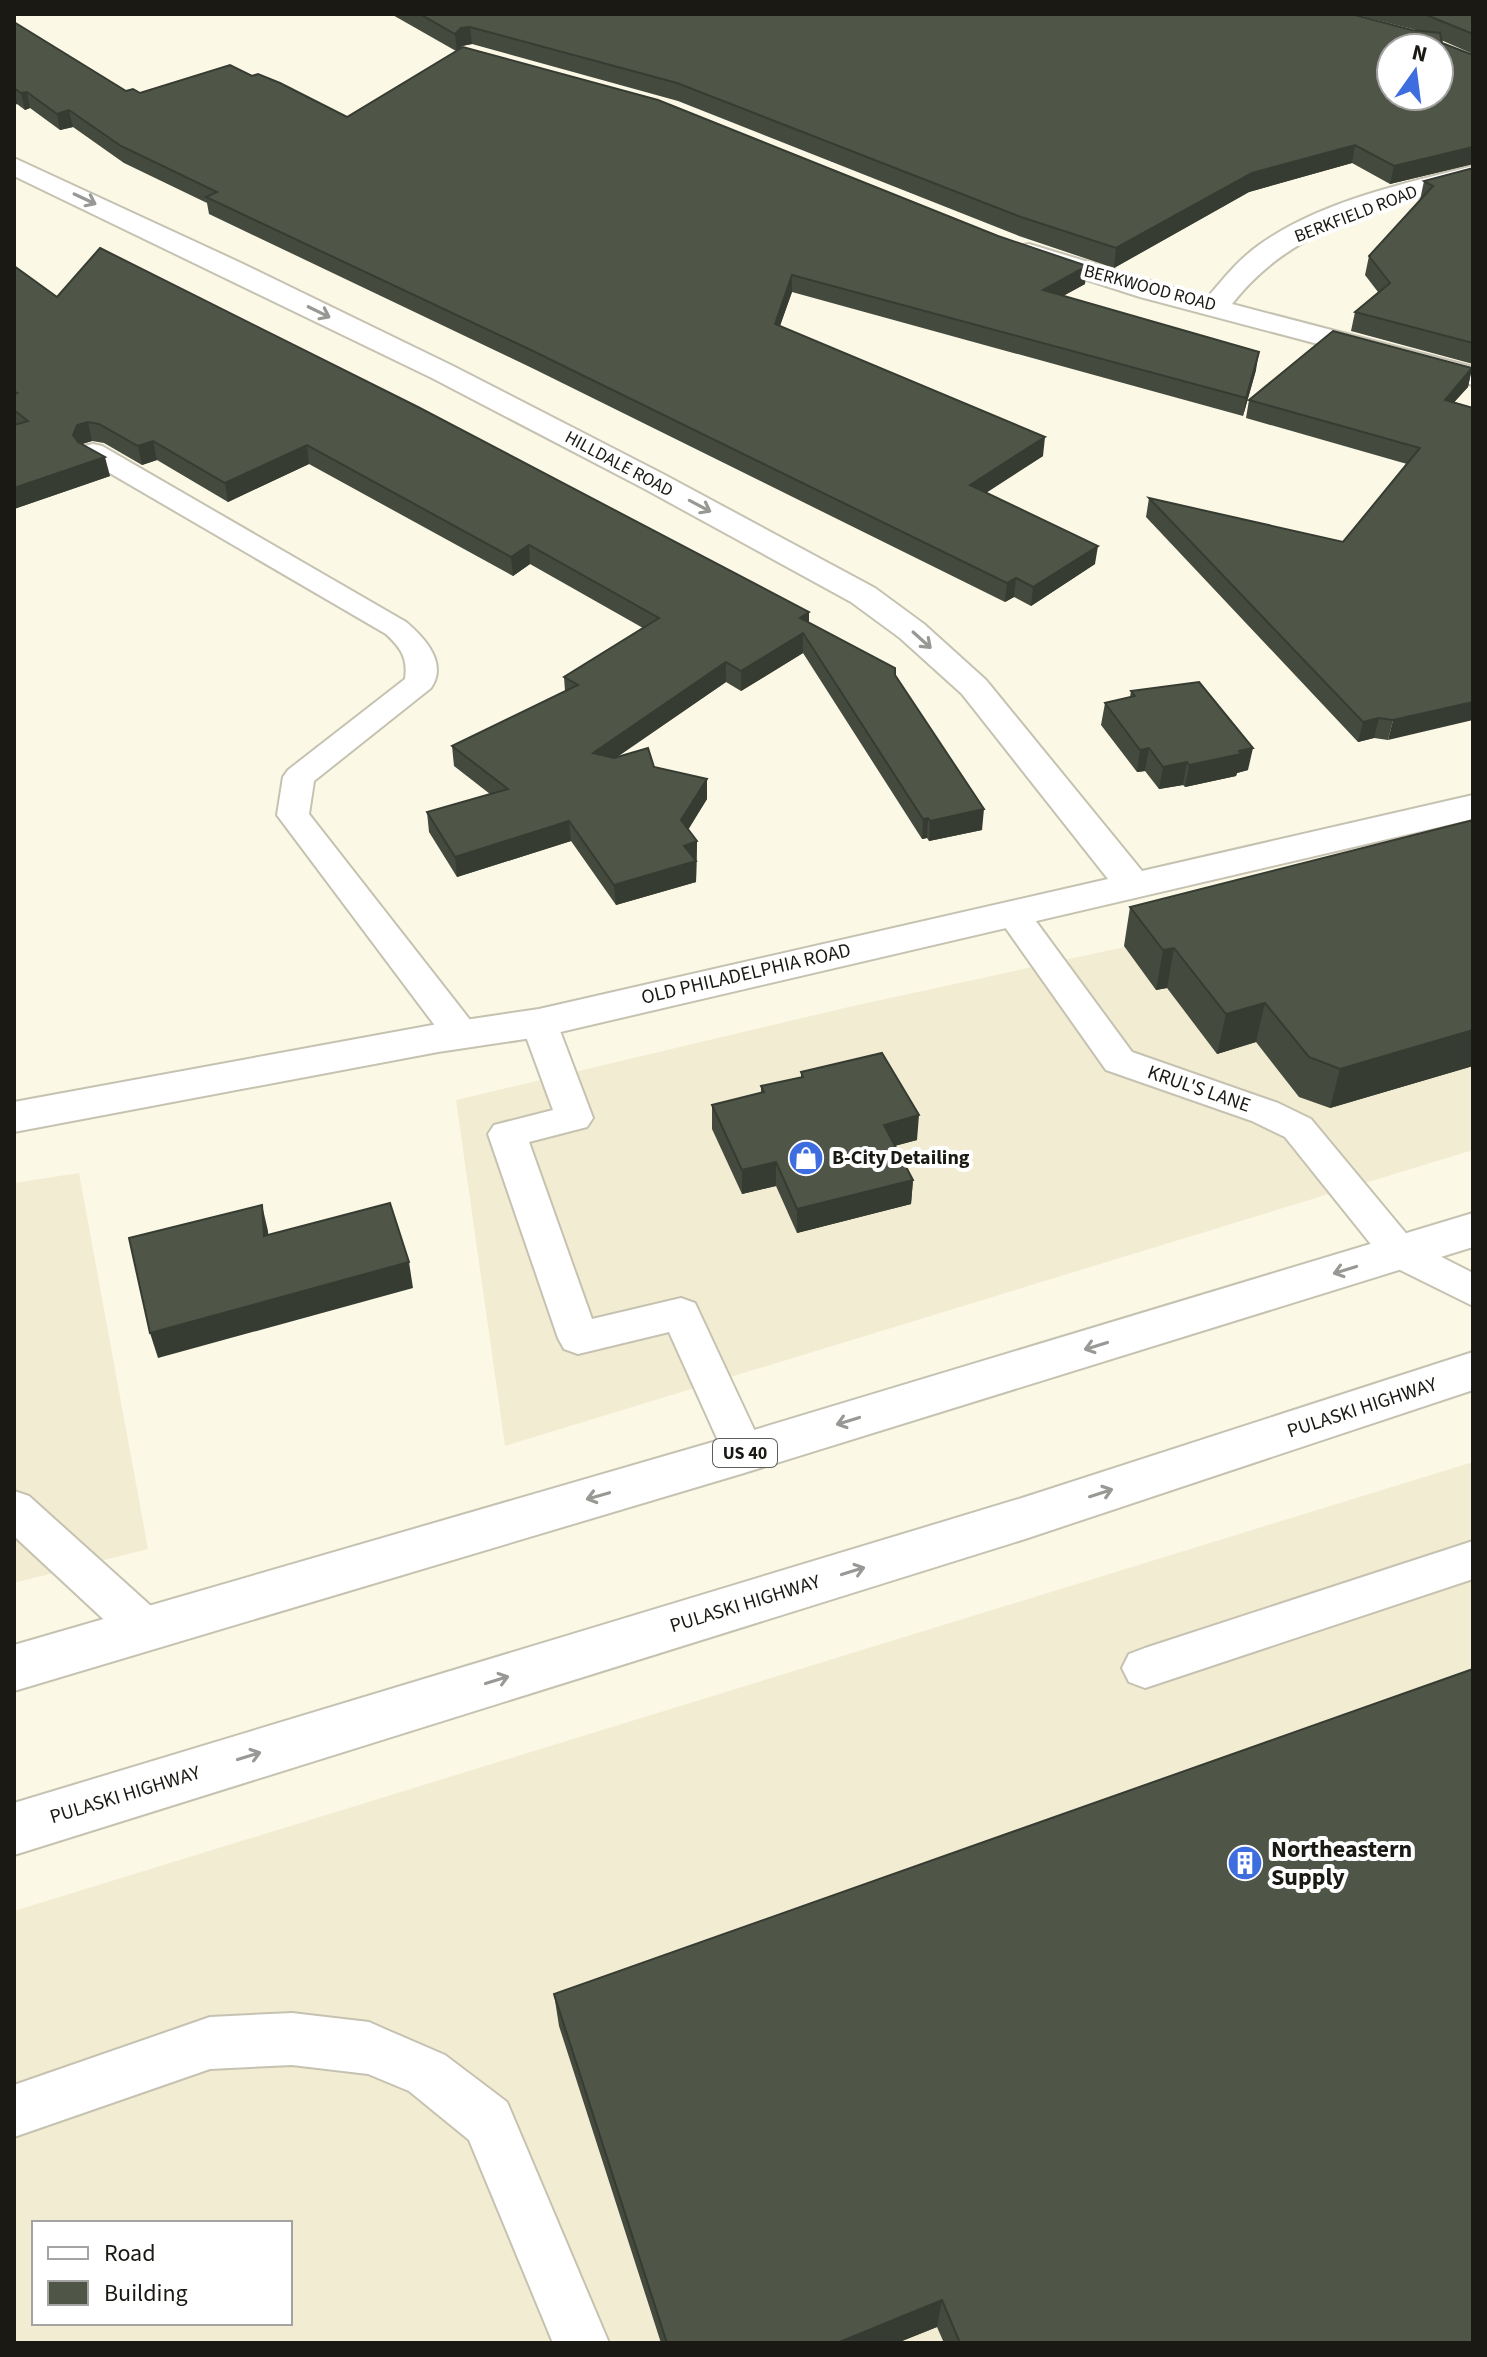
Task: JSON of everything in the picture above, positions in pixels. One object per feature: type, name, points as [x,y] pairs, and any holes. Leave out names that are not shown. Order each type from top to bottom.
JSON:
[{"type":"main road","name":"HILLDALE ROAD","points":[[14,166],[157,232],[499,401],[863,595],[912,631],[974,687],[1133,885]]},
{"type":"main road","name":"BERKFIELD ROAD","points":[[1215,306],[1247,267],[1287,239],[1367,206],[1473,174]]},
{"type":"main road","name":"BERKWOOD ROAD","points":[[1008,245],[1150,291],[1473,376]]},
{"type":"main road","name":"OLD PHILADELPHIA ROAD","points":[[14,1117],[461,1034],[539,1023],[1473,807]]},
{"type":"main road","name":"US 40","points":[[14,1668],[744,1453],[1473,1230]]},
{"type":"main road","name":"PULASKI HIGHWAY","points":[[14,1829],[1025,1518],[1473,1371]]},
{"type":"lane","points":[[93,452],[396,628],[417,647],[423,666],[420,682],[299,777],[293,815],[461,1034]]},
{"type":"lane","name":"KRUL'S LANE","points":[[1012,913],[1119,1061],[1265,1112],[1298,1128],[1400,1253]]},
{"type":"lane","points":[[539,1023],[574,1118],[507,1134],[578,1338],[681,1314],[744,1453]]},
{"type":"lane","points":[[1400,1253],[1473,1291]]},
{"type":"lane","points":[[14,1509],[145,1629]]},
{"type":"lane","points":[[1145,1668],[1473,1560]]},
{"type":"lane","points":[[14,2111],[210,2043],[292,2039],[369,2048],[427,2073],[488,2121],[581,2343]]},
{"type":"shaded area","points":[[1473,861],[1473,1150],[505,1446],[456,1100],[853,1006],[1129,946]]},
{"type":"shaded area","points":[[79,1173],[148,1549],[14,1583],[14,1183]]},
{"type":"shaded area","points":[[1473,1462],[1473,2343],[14,2343],[14,1911]]},
{"type":"building","points":[[420,14],[1351,14],[1431,32],[1375,32],[1375,112],[1455,112],[1455,48],[1473,55],[1473,147],[1394,166],[1355,145],[1252,173],[1116,248],[1021,217],[677,83],[470,27],[461,28],[455,34]]},
{"type":"building","points":[[1424,14],[1473,14],[1473,34]]},
{"type":"building","points":[[14,22],[126,91],[133,89],[140,93],[230,65],[252,76],[258,74],[280,83],[347,117],[463,47],[658,100],[998,236],[1087,266],[1043,290],[1259,352],[1246,398],[792,275],[775,324],[1045,437],[970,485],[1098,546],[1033,587],[1016,578],[1007,583],[533,351],[206,197],[217,192],[121,146],[69,110],[57,114],[27,92],[21,93],[14,88]]},
{"type":"building","points":[[1473,168],[1473,343],[1355,312],[1390,283],[1369,256],[1433,186],[1424,181]]},
{"type":"building","points":[[100,248],[418,407],[809,612],[800,618],[895,668],[895,675],[984,809],[930,821],[923,819],[803,633],[741,671],[726,662],[593,753],[614,758],[648,748],[654,767],[707,779],[681,820],[697,841],[684,846],[696,861],[614,885],[569,821],[455,857],[427,812],[508,789],[452,746],[578,685],[564,677],[659,618],[529,545],[511,557],[307,445],[225,483],[153,441],[138,446],[99,424],[88,422],[77,425],[73,435],[78,442],[105,457],[14,488],[14,425],[28,421],[14,410],[14,394],[17,393],[14,391],[14,266],[57,297]]},
{"type":"building","points":[[1333,331],[1472,368],[1445,400],[1473,408],[1473,702],[1393,720],[1379,718],[1363,722],[1149,498],[1343,542],[1420,448],[1249,400]]},
{"type":"building","points":[[1199,682],[1253,748],[1239,751],[1241,754],[1189,765],[1187,762],[1163,767],[1149,748],[1140,750],[1105,703],[1135,696],[1131,691]]},
{"type":"building","points":[[1473,820],[1473,1030],[1340,1069],[1309,1057],[1265,1003],[1226,1014],[1174,948],[1163,950],[1130,907]]},
{"type":"building","name":"B-City Detailing","points":[[882,1053],[919,1115],[884,1125],[913,1180],[797,1209],[776,1162],[742,1170],[712,1105],[764,1092],[761,1086],[803,1077],[801,1072]]},
{"type":"building","points":[[390,1203],[409,1262],[150,1333],[129,1238],[262,1205],[264,1236]]},
{"type":"building","name":"Northeastern Supply","points":[[1473,1669],[1473,2343],[960,2343],[942,2300],[837,2343],[667,2343],[554,1994]]},
{"type":"place","name":"B-City Detailing","points":[[806,1158]]},
{"type":"place","name":"Northeastern Supply","points":[[1245,1863]]}]
